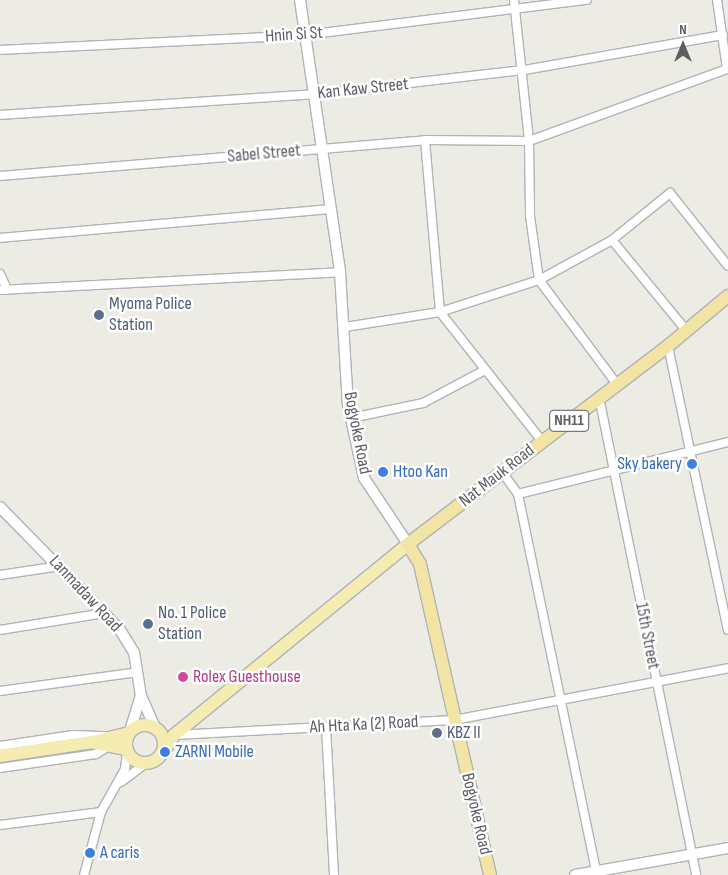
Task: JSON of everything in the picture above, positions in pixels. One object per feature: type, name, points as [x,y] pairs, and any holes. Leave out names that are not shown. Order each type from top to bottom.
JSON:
[{"type":"highway","name":"Nat Mauk Road","points":[[408,544],[616,383],[668,346],[685,329],[728,296]]},
{"type":"highway","name":"Bogyoke Road","points":[[408,544],[420,564],[490,875]]},
{"type":"main road","points":[[110,742],[127,751],[134,760],[144,764],[156,760],[174,735],[408,544]]},
{"type":"main road","points":[[0,756],[93,742],[110,742],[146,724],[156,727],[170,727],[200,715]]},
{"type":"main road","points":[[156,727],[165,743],[164,751]]},
{"type":"main road","points":[[127,751],[130,732]]},
{"type":"street","name":"Bogyoke Road","points":[[300,0],[340,272],[351,418],[364,478],[408,544]]},
{"type":"street","points":[[514,0],[524,70],[529,140],[530,216],[539,280],[616,383]]},
{"type":"street","name":"Hnin Si St","points":[[0,50],[305,35],[587,0]]},
{"type":"street","points":[[717,0],[723,35]]},
{"type":"street","name":"Kan Kaw Street","points":[[0,114],[313,94],[524,70],[723,35]]},
{"type":"street","name":"Sabel Street","points":[[0,176],[425,140],[529,140],[727,69],[723,35]]},
{"type":"street","points":[[425,140],[440,312],[542,441]]},
{"type":"street","points":[[345,327],[440,312],[539,280],[612,240],[670,193],[728,266]]},
{"type":"street","points":[[0,238],[330,209]]},
{"type":"street","points":[[612,240],[685,329]]},
{"type":"street","points":[[0,274],[4,289],[340,272]]},
{"type":"street","points":[[668,346],[728,630]]},
{"type":"street","points":[[351,418],[423,403],[485,370]]},
{"type":"street","name":"15th Street","points":[[599,397],[696,875]]},
{"type":"street","points":[[518,494],[614,468],[728,442]]},
{"type":"street","points":[[502,472],[518,494],[596,871]]},
{"type":"street","name":"Lanmadaw Road","points":[[2,510],[105,613],[134,652],[141,696],[156,727]]},
{"type":"street","points":[[0,575],[60,566]]},
{"type":"street","points":[[0,630],[105,613]]},
{"type":"street","name":"Ah Hta Ka (2) Road","points":[[174,735],[454,720],[561,698],[728,668]]},
{"type":"street","points":[[0,691],[138,672]]},
{"type":"street","name":"Lanmadaw Road","points":[[130,732],[141,696]]},
{"type":"street","points":[[326,728],[334,875]]},
{"type":"street","points":[[0,746],[91,734],[110,742],[96,754],[0,768]]},
{"type":"street","points":[[84,875],[101,812],[125,769],[127,751]]},
{"type":"street","points":[[115,789],[131,772],[144,764]]},
{"type":"street","points":[[0,825],[101,812]]},
{"type":"street","points":[[576,875],[728,848]]},
{"type":"place","name":"Myoma Police Station","points":[[99,315]]},
{"type":"place","name":"Sky bakery","points":[[692,464]]},
{"type":"place","name":"Htoo Kan","points":[[383,472]]},
{"type":"place","name":"No. 1 Police Station","points":[[148,624]]},
{"type":"place","name":"Rolex Guesthouse","points":[[183,677]]},
{"type":"place","name":"KBZ II","points":[[437,733]]},
{"type":"place","name":"ZARNI Mobile","points":[[165,752]]},
{"type":"place","name":"A caris","points":[[90,853]]}]
